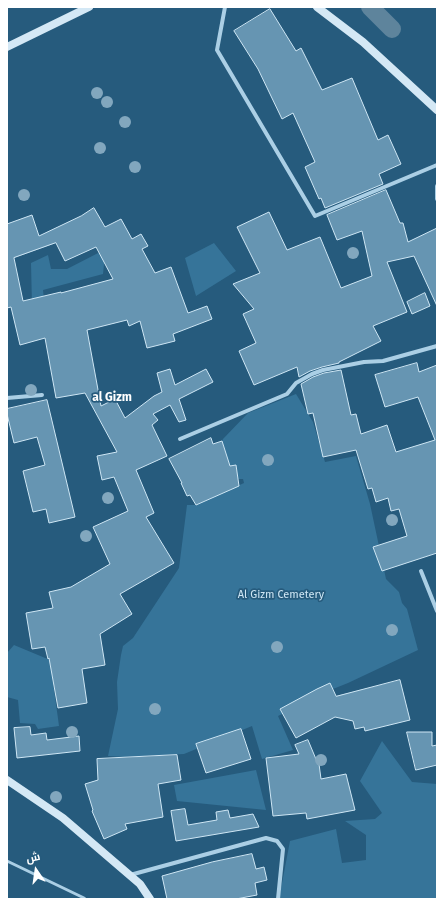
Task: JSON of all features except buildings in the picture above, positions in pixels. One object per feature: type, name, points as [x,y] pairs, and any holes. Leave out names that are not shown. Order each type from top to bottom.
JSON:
[{"type":"street","points":[[7,46],[89,7]]},
{"type":"street","points":[[225,7],[217,50],[315,216],[437,165]]},
{"type":"street","points":[[317,7],[363,42],[437,110]]},
{"type":"street","points":[[437,186],[437,199]]},
{"type":"street","points":[[180,439],[286,394],[296,383],[323,370],[364,362],[384,360],[437,346]]},
{"type":"street","points":[[7,398],[42,395]]},
{"type":"street","points":[[421,572],[436,609]]},
{"type":"street","points":[[7,780],[63,818],[140,884],[150,899]]},
{"type":"street","points":[[129,875],[266,838],[276,841],[283,849],[278,899]]},
{"type":"lane","points":[[7,860],[84,899]]},
{"type":"green space","points":[[214,243],[236,271],[196,296],[185,258]]},
{"type":"green space","points":[[102,251],[107,260],[104,264],[103,274],[43,290],[45,309],[32,306],[31,263],[48,255],[51,269],[67,269]]},
{"type":"green space","name":"Al Gizm Cemetery","points":[[296,394],[313,422],[325,462],[356,456],[370,504],[386,579],[399,592],[402,603],[407,609],[418,650],[323,693],[278,716],[293,750],[262,759],[252,726],[184,754],[125,757],[108,756],[118,709],[117,682],[123,646],[133,638],[179,568],[187,505],[196,505],[244,483],[243,479],[238,479],[236,465],[230,466],[222,441],[223,439],[248,413]]},
{"type":"green space","points":[[14,645],[50,660],[59,726],[38,729],[35,724],[20,723],[18,700],[7,697],[7,653]]},
{"type":"green space","points":[[382,741],[412,782],[437,784],[437,899],[279,899],[290,841],[336,829],[342,863],[366,860],[366,835],[345,821],[375,819],[382,813],[360,781]]},
{"type":"green space","points":[[256,770],[266,810],[177,801],[174,785]]},
{"type":"waterway","points":[[370,7],[392,29]]},
{"type":"district","name":"al Gizm","points":[[112,398]]}]
